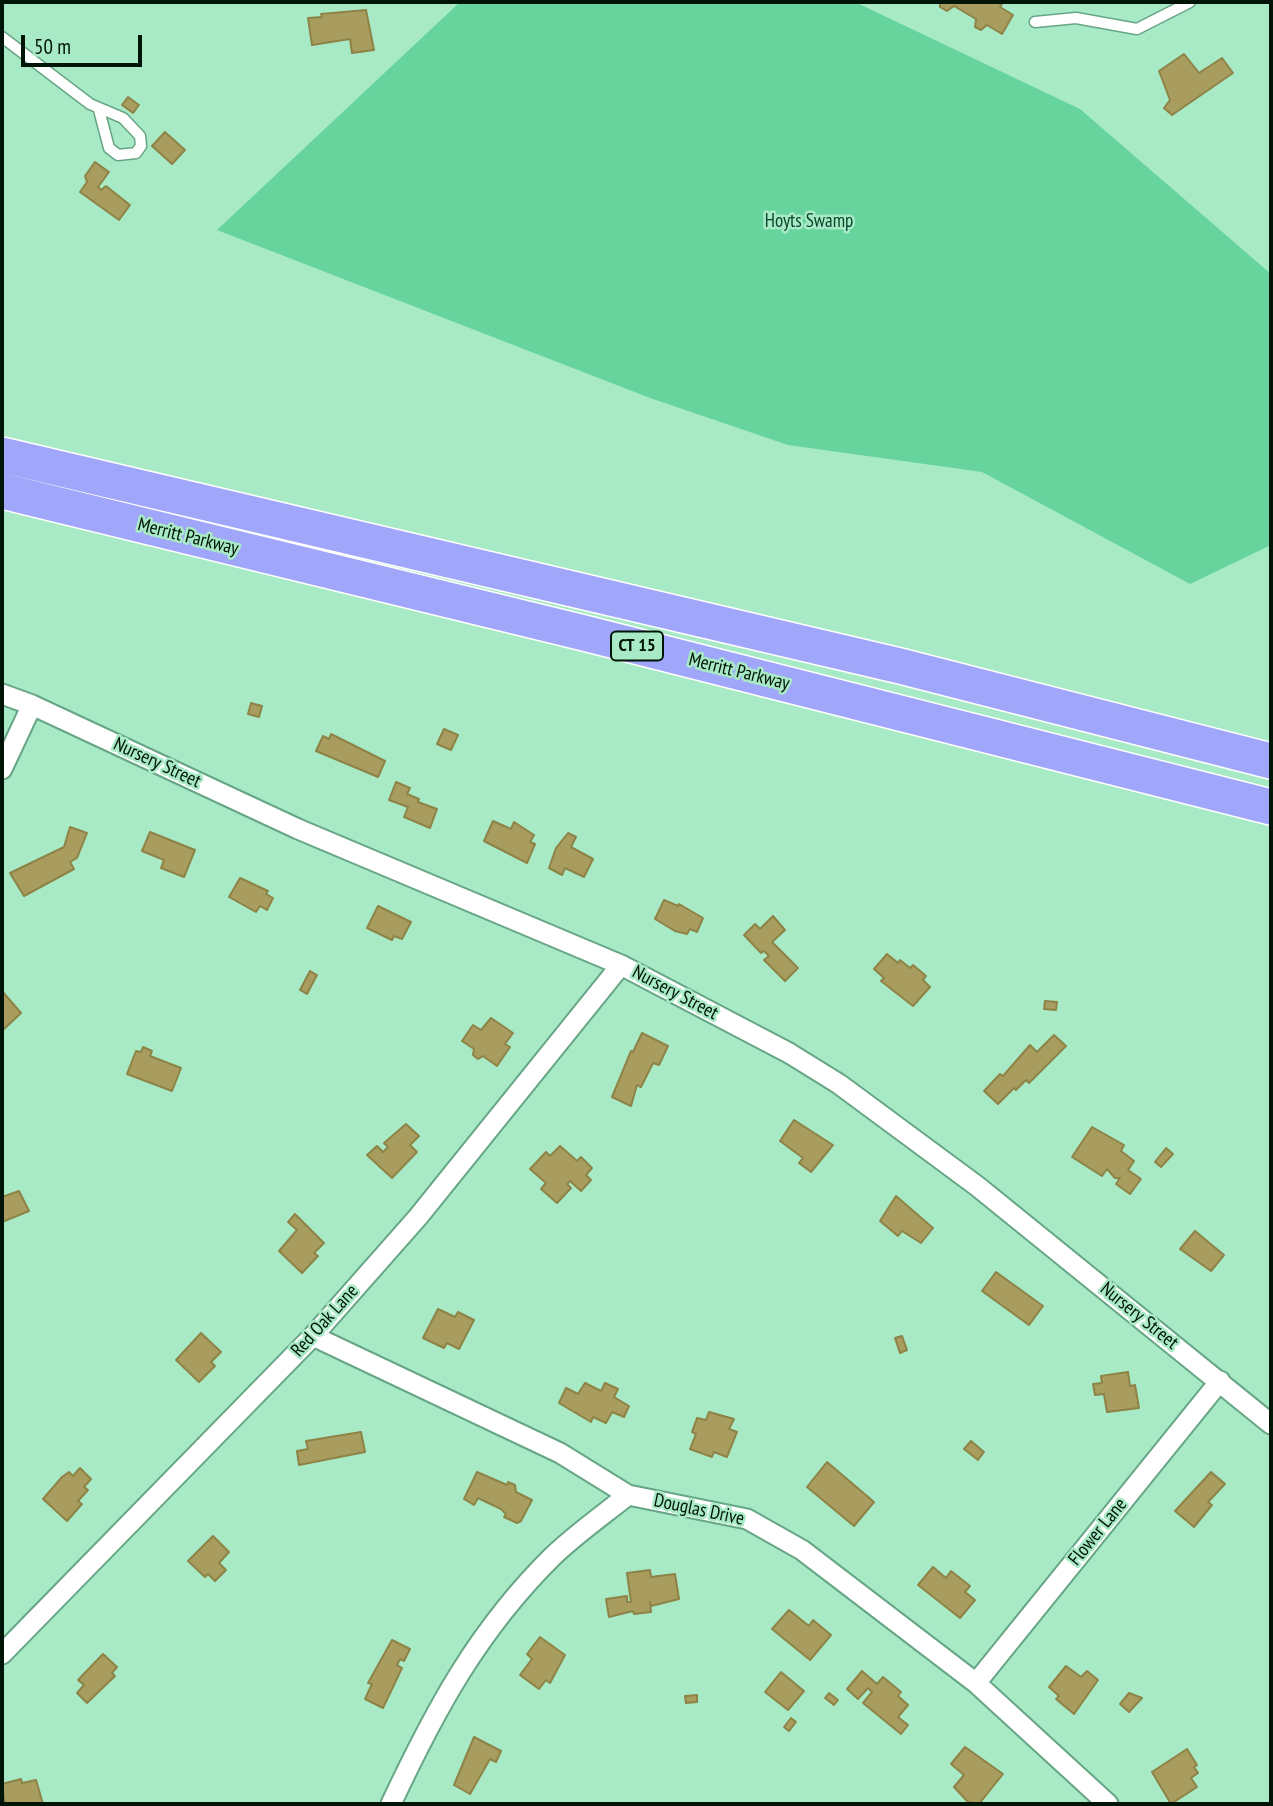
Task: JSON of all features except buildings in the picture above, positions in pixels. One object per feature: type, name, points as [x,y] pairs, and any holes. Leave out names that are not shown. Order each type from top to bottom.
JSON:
[{"type":"highway","name":"Merritt Parkway","points":[[2,454],[886,662],[1271,761]]},
{"type":"highway","name":"Merritt Parkway","points":[[2,491],[584,633],[1271,807]]},
{"type":"street","name":"Nursery Street","points":[[2,694],[33,705],[298,829],[621,965],[789,1052],[839,1084],[977,1186],[1271,1424]]},
{"type":"street","points":[[2,769],[33,705]]},
{"type":"street","name":"Red Oak Lane","points":[[2,1654],[313,1336],[418,1217],[621,965]]},
{"type":"street","name":"Douglas Drive","points":[[313,1336],[560,1452],[628,1495],[747,1519],[802,1550],[976,1683],[1108,1804]]},
{"type":"street","name":"Flower Lane","points":[[976,1683],[1220,1381]]},
{"type":"street","points":[[391,1804],[454,1679],[506,1606],[555,1554],[628,1495]]},
{"type":"lane","points":[[1035,22],[1076,18],[1137,29],[1190,2]]},
{"type":"lane","points":[[2,37],[99,110],[123,118],[133,126],[140,136],[141,146],[136,153],[118,155],[109,148],[99,110]]},
{"type":"green space","name":"Hoyts Swamp","points":[[460,2],[855,2],[1080,109],[1271,274],[1271,545],[1190,584],[982,472],[788,445],[650,398],[217,230]]}]
